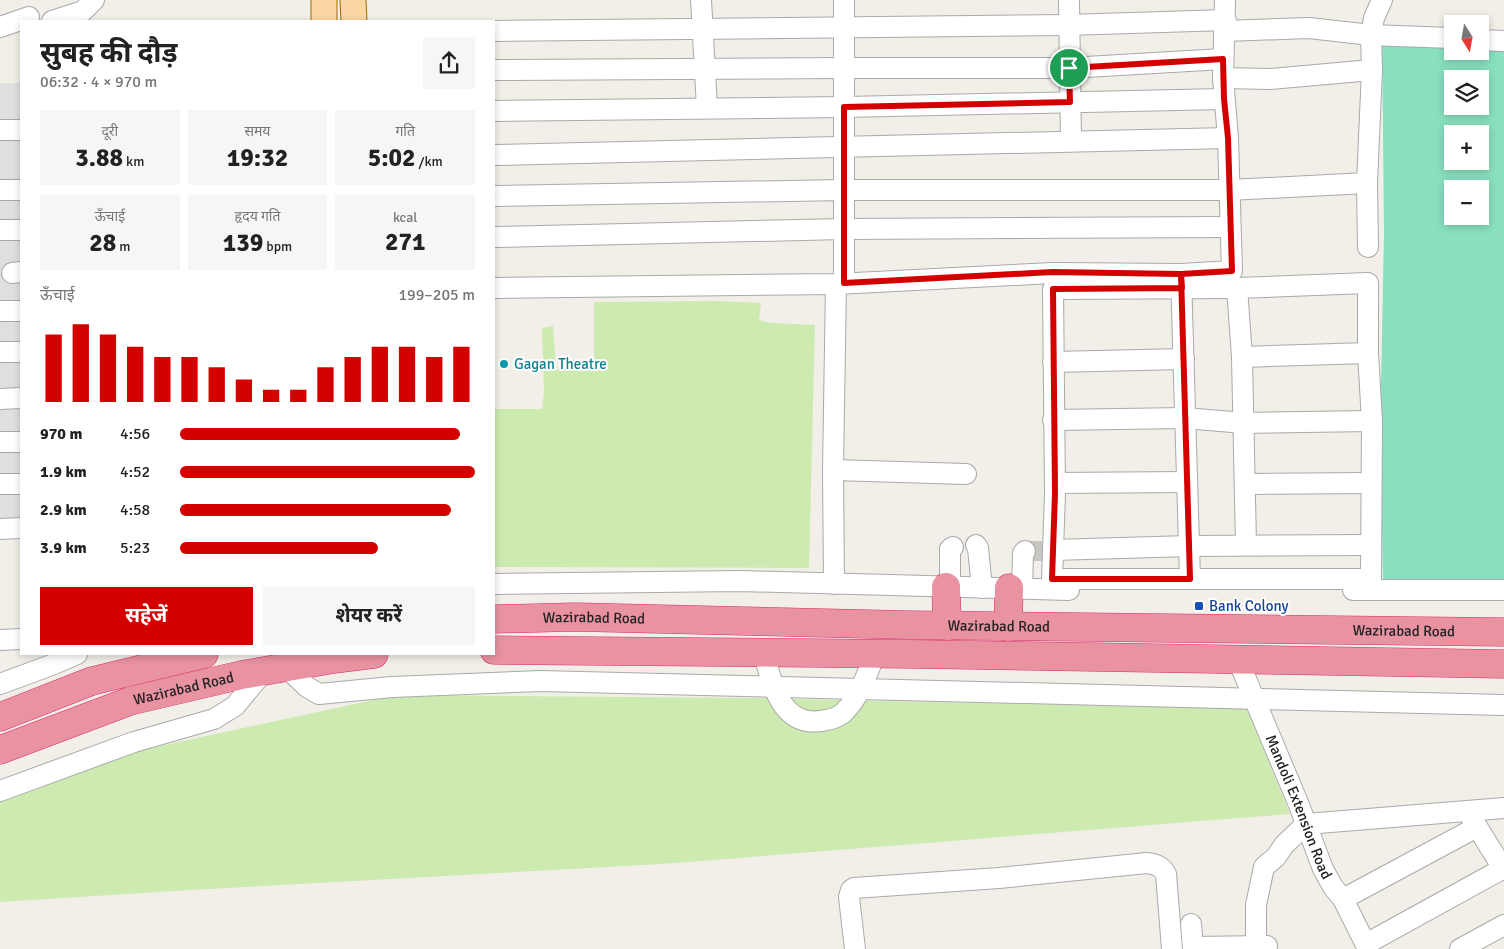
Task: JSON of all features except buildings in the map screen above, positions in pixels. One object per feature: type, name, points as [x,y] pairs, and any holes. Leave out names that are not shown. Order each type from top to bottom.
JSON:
[{"type":"highway","points":[[947,626],[948,587]]},
{"type":"highway","points":[[1008,627],[1015,588]]},
{"type":"highway","name":"Wazirabad Road","points":[[495,619],[585,617],[1008,627],[1504,632]]},
{"type":"highway","name":"Wazirabad Road","points":[[495,650],[1504,664]]},
{"type":"highway","name":"Wazirabad Road","points":[[0,717],[92,681],[200,655]]},
{"type":"highway","name":"Wazirabad Road","points":[[0,750],[130,701],[241,675],[334,656],[350,655]]},
{"type":"main road","points":[[324,0],[324,20]]},
{"type":"main road","points":[[354,0],[354,20]]},
{"type":"street","points":[[55,20],[84,11],[94,0]]},
{"type":"street","points":[[701,0],[707,108]]},
{"type":"street","points":[[834,584],[833,470],[840,283],[844,230],[844,0]]},
{"type":"street","points":[[1069,0],[1071,141]]},
{"type":"street","points":[[1368,247],[1367,183],[1372,70],[1371,35],[1374,18],[1382,0]]},
{"type":"street","points":[[0,27],[28,13]]},
{"type":"street","points":[[495,31],[1068,25],[1225,17],[1371,35],[1444,38]]},
{"type":"street","points":[[495,288],[840,283],[1052,272],[1182,281],[1237,288],[1368,284],[1368,353],[1372,421],[1371,579],[1052,579],[1040,551],[1054,483],[1053,289],[1182,281],[1232,271],[1228,138],[1223,69],[1225,17]]},
{"type":"street","points":[[1489,40],[1504,41]]},
{"type":"street","points":[[495,70],[705,68],[1223,69],[1270,79],[1372,70]]},
{"type":"street","points":[[495,111],[844,107],[1224,99]]},
{"type":"street","points":[[0,130],[20,130]]},
{"type":"street","points":[[495,155],[1228,138]]},
{"type":"street","points":[[495,196],[844,190],[1230,190],[1367,183]]},
{"type":"street","points":[[0,190],[20,190]]},
{"type":"street","points":[[495,237],[844,230],[1230,227]]},
{"type":"street","points":[[0,230],[20,230]]},
{"type":"street","points":[[1182,281],[1190,579]]},
{"type":"street","points":[[1237,288],[1242,357],[1246,544]]},
{"type":"street","points":[[0,312],[20,311]]},
{"type":"street","points":[[0,352],[20,352]]},
{"type":"street","points":[[1242,357],[1368,353]]},
{"type":"street","points":[[1053,362],[1184,359]]},
{"type":"street","points":[[0,399],[20,398]]},
{"type":"street","points":[[1053,420],[1185,418],[1244,423],[1372,421]]},
{"type":"street","points":[[0,442],[20,442]]},
{"type":"street","points":[[833,470],[966,474]]},
{"type":"street","points":[[1054,483],[1187,482]]},
{"type":"street","points":[[1245,484],[1371,483]]},
{"type":"street","points":[[0,484],[20,484]]},
{"type":"street","points":[[0,529],[20,528]]},
{"type":"street","points":[[1015,588],[1023,552],[1246,544],[1371,545]]},
{"type":"street","points":[[976,545],[978,548],[982,588]]},
{"type":"street","points":[[948,587],[950,549],[952,547]]},
{"type":"street","points":[[1040,551],[1045,555],[1045,589]]},
{"type":"street","points":[[495,584],[740,580],[982,588],[1190,592],[1504,590]]},
{"type":"street","points":[[0,640],[20,639]]},
{"type":"street","points":[[764,653],[773,687],[790,714],[814,722],[828,720],[844,712],[861,689],[875,654]]},
{"type":"street","points":[[0,684],[75,655]]},
{"type":"street","name":"Mandoli Extension Road","points":[[1238,660],[1299,805],[1323,869],[1333,887],[1343,899],[1367,947]]},
{"type":"street","points":[[0,791],[134,742],[214,719],[235,706],[275,669],[319,694],[392,687],[540,681],[1504,705]]},
{"type":"street","points":[[1343,899],[1472,819],[1504,808]]},
{"type":"street","points":[[1192,924],[1193,948],[1261,947],[1267,910],[1277,872],[1276,858],[1284,845],[1306,824],[1472,819]]},
{"type":"street","points":[[1367,947],[1504,869],[1472,819]]},
{"type":"street","points":[[855,949],[849,897],[851,890],[854,888],[999,878],[1147,863],[1155,864],[1162,868],[1166,874],[1172,949]]},
{"type":"street","points":[[1460,949],[1504,926]]},
{"type":"shaded area","points":[[0,83],[20,83],[20,528],[0,529]]},
{"type":"green space","points":[[1382,31],[1444,39],[1444,60],[1489,60],[1489,44],[1504,46],[1504,581],[1383,579],[1380,436],[1384,234]]},
{"type":"green space","points":[[718,301],[761,303],[759,320],[771,323],[815,325],[809,568],[495,567],[495,409],[542,409],[544,392],[542,328],[553,326],[556,370],[594,359],[594,302]]},
{"type":"green space","points":[[396,695],[753,698],[1247,709],[1290,814],[662,864],[0,902],[0,800],[137,751]]},
{"type":"tunnel","points":[[1025,551],[1042,551]]},
{"type":"place","name":"Gagan Theatre","points":[[504,364]]},
{"type":"place","name":"Bank Colony","points":[[1199,606]]},
{"type":"route","points":[[1069,68],[1070,102],[844,107],[844,283],[1052,272],[1181,274],[1182,288],[1190,579],[1052,579],[1055,493],[1053,289],[1182,288],[1182,282],[1181,274],[1232,271],[1228,138],[1224,99],[1223,59],[1069,68]]}]
